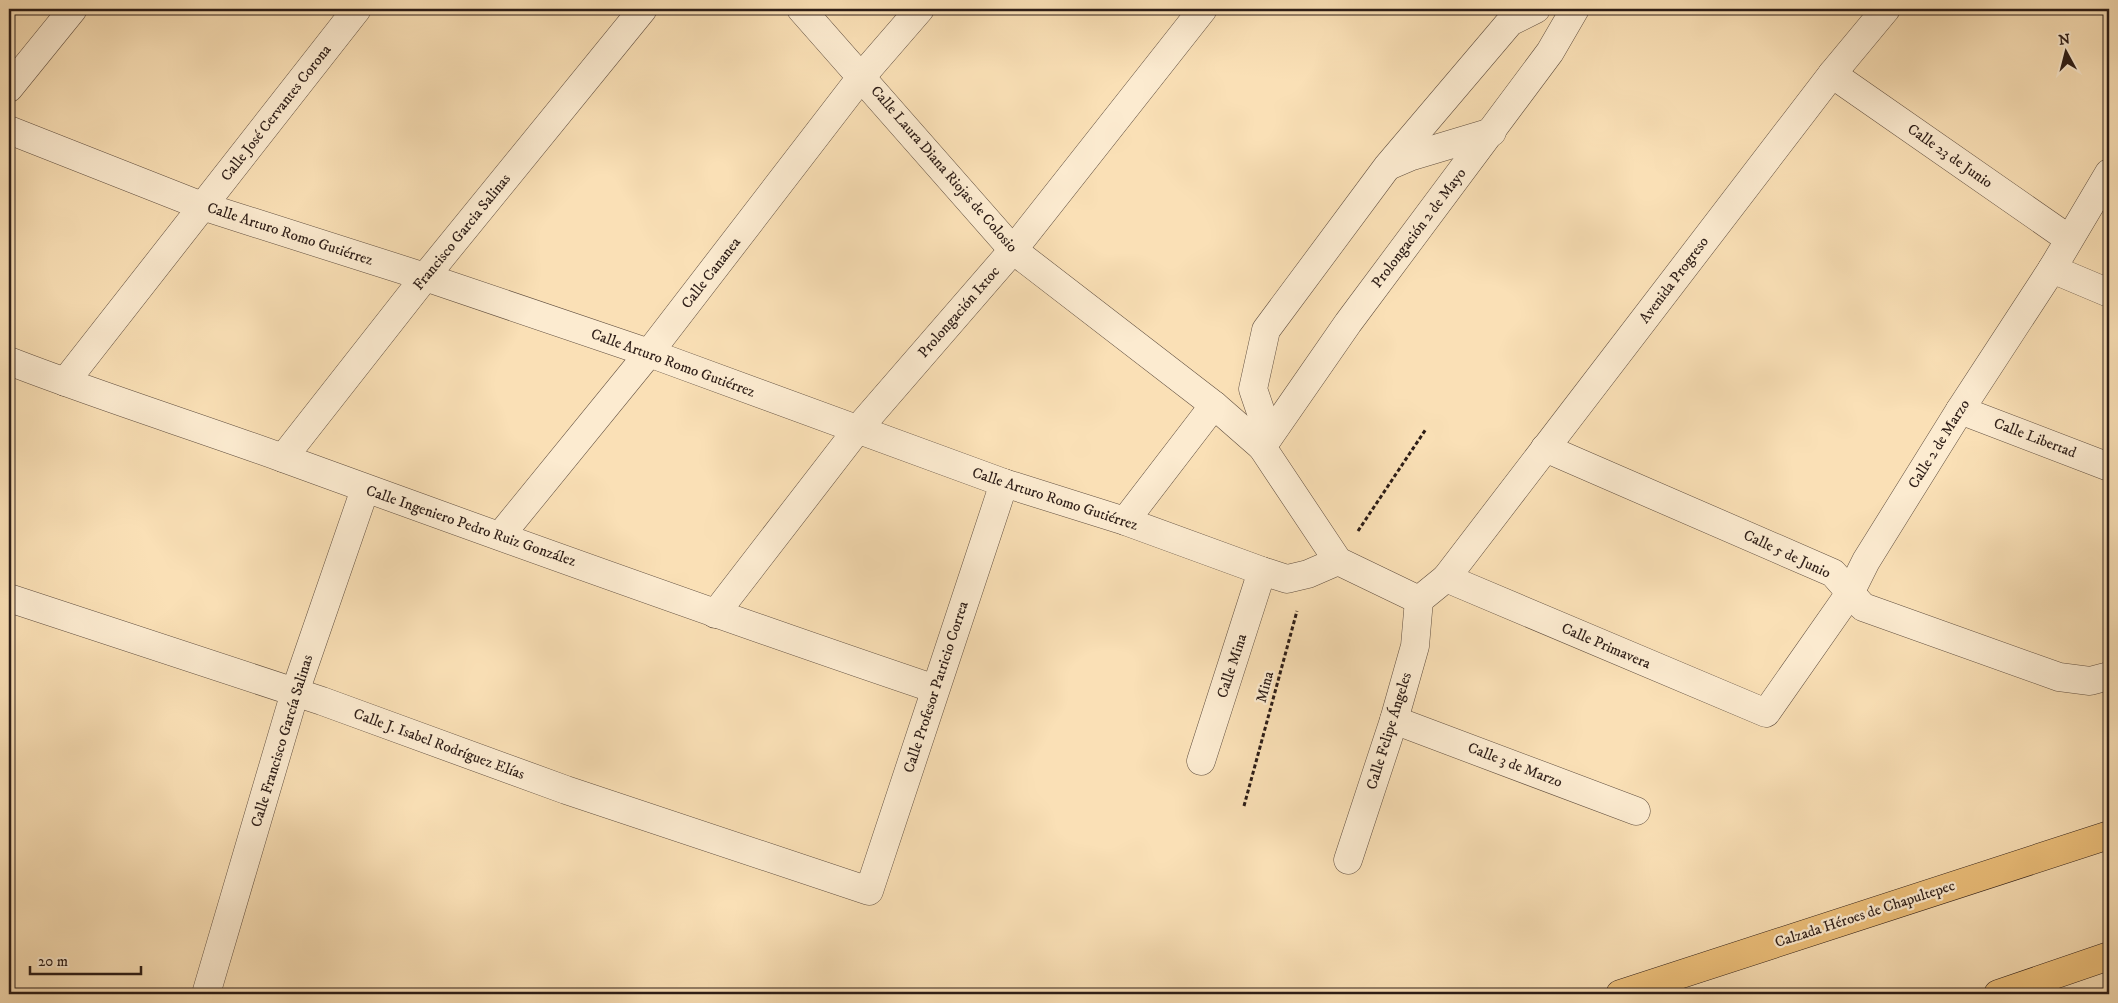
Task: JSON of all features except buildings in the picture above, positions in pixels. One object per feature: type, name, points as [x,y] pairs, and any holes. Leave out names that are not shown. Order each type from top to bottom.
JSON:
[{"type":"main road","name":"Calzada Héroes de Chapultepec","points":[[1620,994],[2109,834]]},
{"type":"main road","points":[[1998,994],[2109,956]]},
{"type":"street","points":[[9,88],[73,9]]},
{"type":"street","name":"Calle José Cervantes Corona","points":[[65,382],[357,9]]},
{"type":"street","name":"Francisco Garcia Salinas","points":[[283,458],[425,277],[643,9]]},
{"type":"street","name":"Calle Laura Diana Riojas de Colosio","points":[[802,9],[1013,250],[1265,442]]},
{"type":"street","name":"Calle Cananea","points":[[500,536],[649,354],[862,76],[920,9]]},
{"type":"street","name":"Prolongación Ixtoc","points":[[715,614],[857,430],[1013,250],[1204,9]]},
{"type":"street","points":[[1419,600],[1338,561],[1265,442],[1253,389],[1266,330],[1387,167],[1510,22],[1536,9]]},
{"type":"street","name":"Prolongación 2 de Mayo","points":[[1265,442],[1348,323],[1550,52],[1575,9]]},
{"type":"street","name":"Avenida Progreso","points":[[1419,600],[1446,578],[1832,74],[1886,9]]},
{"type":"street","name":"Calle 23 de Junio","points":[[1832,74],[2068,239]]},
{"type":"street","name":"Calle Arturo Romo Gutiérrez","points":[[9,130],[202,206],[425,277],[649,354],[1004,483],[1125,521],[1262,571],[1287,578],[1308,574],[1338,561]]},
{"type":"street","points":[[1387,167],[1412,156],[1492,132]]},
{"type":"street","name":"Calle 2 de Marzo","points":[[1766,713],[1850,593],[1866,561],[1960,410],[2052,268],[2109,173]]},
{"type":"street","points":[[2052,268],[2109,293]]},
{"type":"street","name":"Calle Ingeniero Pedro Ruiz González","points":[[9,361],[715,614],[935,689]]},
{"type":"street","points":[[1125,521],[1214,405]]},
{"type":"street","name":"Calle Libertad","points":[[1960,410],[2109,467]]},
{"type":"street","name":"Calle 5 de Junio","points":[[1545,448],[1833,573],[1863,607],[2059,677],[2090,681],[2109,676]]},
{"type":"street","name":"Calle Profesor Patricio Correa","points":[[869,890],[1004,483]]},
{"type":"street","name":"Calle Francisco García Salinas","points":[[206,994],[295,692],[365,489]]},
{"type":"street","name":"Calle Mina","points":[[1201,760],[1262,571]]},
{"type":"street","name":"Calle Primavera","points":[[1446,578],[1766,713]]},
{"type":"street","name":"Calle J. Isabel Rodríguez Elías","points":[[9,598],[295,692],[566,790],[869,890]]},
{"type":"street","name":"Calle Felipe Ángeles","points":[[1348,860],[1394,720],[1415,646],[1419,600]]},
{"type":"street","name":"Calle 3 de Marzo","points":[[1394,720],[1636,811]]},
{"type":"path","points":[[1338,561],[1426,429]]},
{"type":"path","name":"Mina","points":[[1244,806],[1308,574]]}]
